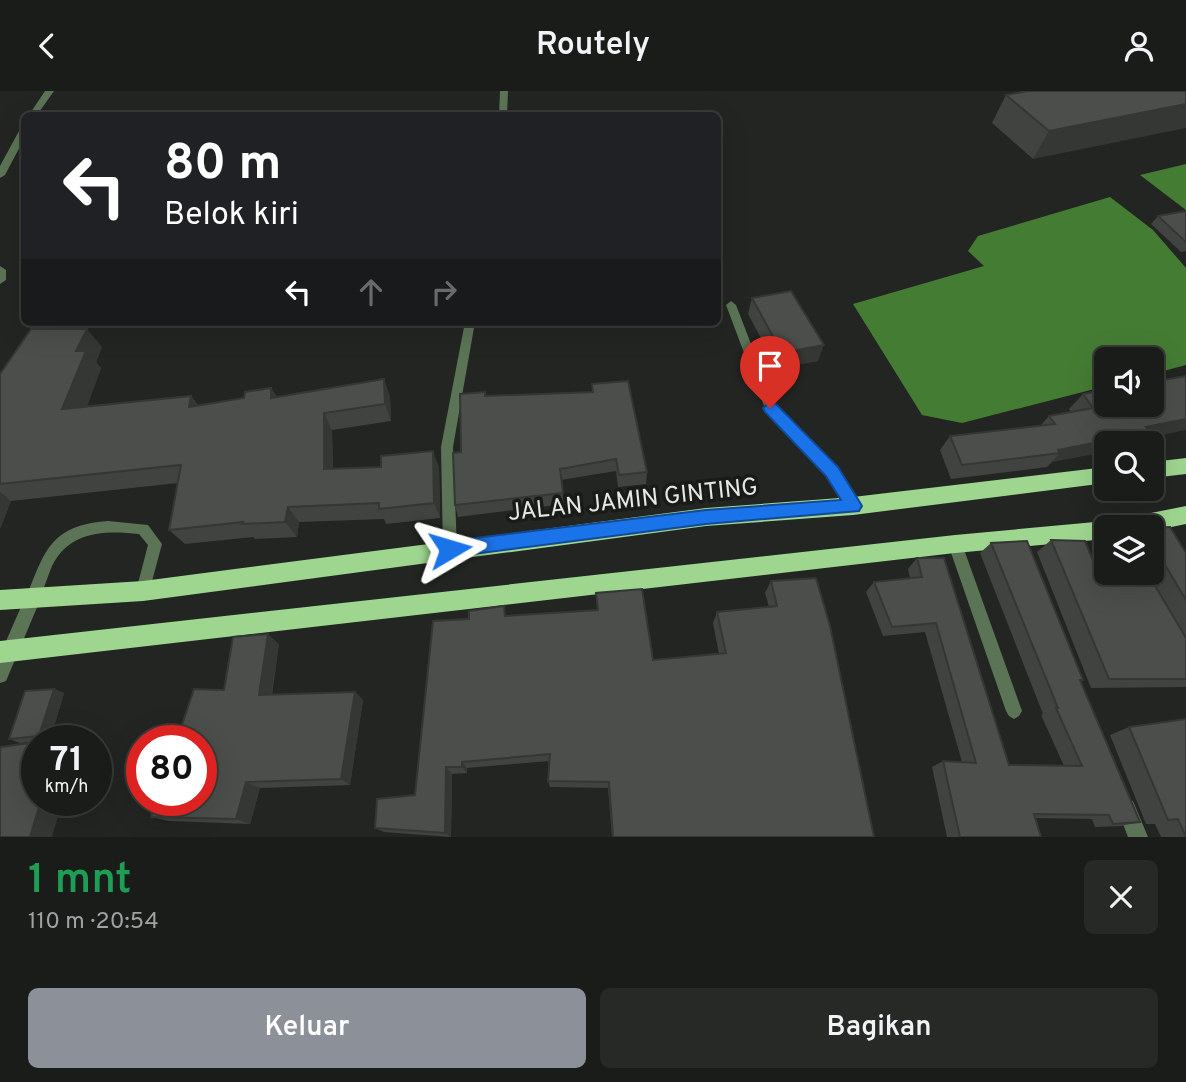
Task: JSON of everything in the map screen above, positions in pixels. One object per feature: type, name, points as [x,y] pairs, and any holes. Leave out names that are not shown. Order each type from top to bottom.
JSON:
[{"type":"highway","points":[[1164,469],[1186,466]]},
{"type":"highway","name":"JALAN JAMIN GINTING","points":[[0,600],[143,591],[706,517],[853,506],[1094,476]]},
{"type":"highway","points":[[1164,519],[1186,515]]},
{"type":"highway","points":[[5,651],[955,544],[1023,546],[1094,532]]},
{"type":"street","points":[[35,112],[50,91]]},
{"type":"street","points":[[0,175],[21,136]]},
{"type":"street","points":[[0,270],[0,280]]},
{"type":"street","points":[[0,675],[5,651],[33,598]]},
{"type":"street","points":[[1118,785],[1138,837]]},
{"type":"lane","points":[[503,112],[504,91]]},
{"type":"lane","points":[[731,305],[770,408],[832,472],[853,506]]},
{"type":"lane","points":[[450,549],[447,447],[469,326]]},
{"type":"lane","points":[[33,598],[57,545],[82,530],[119,525],[143,529],[155,544],[143,591]]},
{"type":"lane","points":[[955,544],[1014,711]]},
{"type":"shaded area","points":[[1186,164],[1186,210],[1140,175]]},
{"type":"shaded area","points":[[1110,197],[1153,230],[1186,268],[1186,365],[1164,371],[1164,347],[1094,347],[1094,389],[962,423],[922,415],[853,304],[984,266],[968,251],[978,236]]},
{"type":"building","points":[[1028,91],[1186,91],[1186,104],[1049,131],[1006,95]]},
{"type":"building","points":[[1186,211],[1186,242],[1158,216]]},
{"type":"building","points":[[791,291],[824,345],[782,353],[752,298]]},
{"type":"building","points":[[31,329],[87,329],[76,351],[86,351],[62,409],[191,396],[189,407],[244,398],[245,392],[271,388],[271,398],[384,379],[385,404],[324,413],[324,469],[381,467],[381,456],[433,451],[434,503],[379,509],[379,503],[288,507],[285,522],[242,524],[243,522],[169,530],[181,465],[0,484],[0,374]]},
{"type":"building","points":[[1186,376],[1186,419],[1146,427],[1149,431],[1094,431],[1094,443],[1058,450],[1060,453],[962,465],[950,436],[1055,424],[1049,416],[1093,408],[1083,394],[1094,392],[1094,417],[1164,417],[1164,380]]},
{"type":"building","points":[[628,381],[647,472],[619,475],[616,459],[560,469],[563,493],[455,505],[453,453],[461,452],[460,394],[485,392],[485,396],[593,392],[592,384]]},
{"type":"building","points":[[1164,527],[1170,527],[1186,553],[1186,600],[1164,563]]},
{"type":"building","points":[[1051,540],[1085,541],[1094,563],[1094,585],[1155,585],[1186,638],[1186,679],[1109,679]]},
{"type":"building","points":[[1027,541],[1083,680],[1080,680],[1140,822],[1113,824],[1109,815],[1034,814],[1041,837],[960,837],[943,761],[976,763],[936,623],[892,627],[874,582],[922,577],[917,558],[944,558],[1009,765],[1082,766],[1056,708],[991,543]]},
{"type":"building","points":[[816,578],[830,626],[874,837],[613,837],[609,782],[548,781],[550,754],[462,762],[462,767],[446,767],[445,833],[375,828],[377,799],[415,795],[433,621],[469,619],[469,611],[504,606],[505,616],[598,610],[596,593],[642,589],[653,660],[726,653],[717,612],[777,606],[771,581]]},
{"type":"building","points":[[268,634],[259,695],[355,692],[341,779],[246,782],[236,819],[151,817],[217,816],[217,725],[182,725],[194,689],[224,690],[233,637]]},
{"type":"building","points":[[54,689],[43,725],[21,725],[21,738],[9,739],[25,691]]},
{"type":"building","points":[[1186,719],[1186,837],[1178,819],[1168,820],[1129,727]]},
{"type":"building","points":[[21,744],[21,816],[36,816],[30,837],[0,837],[1,747]]},
{"type":"route","points":[[450,549],[706,517],[853,506],[832,472],[770,408]]}]
